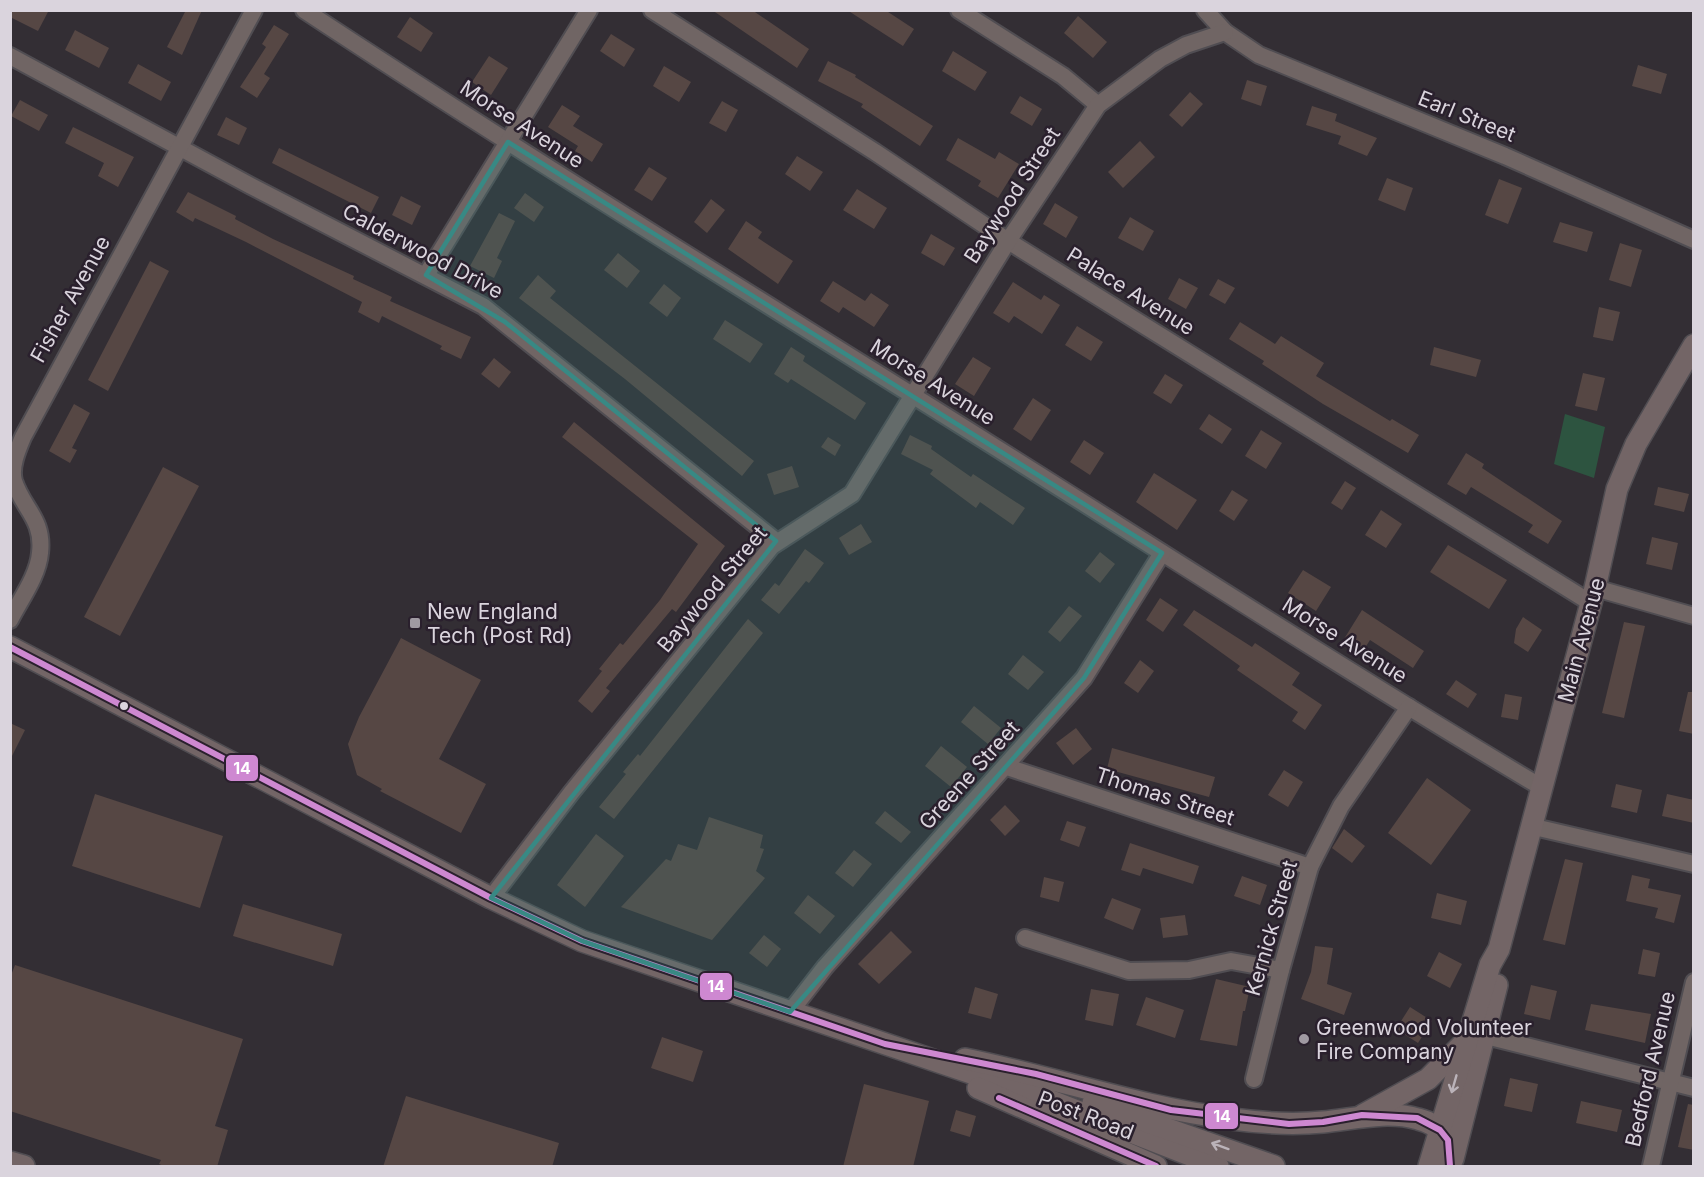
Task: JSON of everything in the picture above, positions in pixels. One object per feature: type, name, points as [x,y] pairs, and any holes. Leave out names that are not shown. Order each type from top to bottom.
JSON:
[{"type":"main road","name":"Main Avenue","points":[[1451,1167],[1490,965],[1499,949],[1593,595],[1617,489],[1636,444],[1686,369],[1694,345]]},
{"type":"main road","name":"Post Road","points":[[10,646],[491,898],[582,941],[1036,1095],[1218,1167]]},
{"type":"main road","name":"Main Avenue","points":[[1429,1167],[1440,1130],[1476,1038]]},
{"type":"main road","points":[[1362,1115],[1428,1079],[1476,1038]]},
{"type":"main road","name":"Post Road","points":[[885,1044],[1098,1105],[1274,1167]]},
{"type":"main road","points":[[885,1044],[1036,1074],[1171,1110],[1223,1118],[1289,1124],[1323,1122],[1362,1115],[1417,1118],[1440,1130],[1448,1140],[1451,1167]]},
{"type":"main road","points":[[885,1044],[1036,1115],[1156,1167]]},
{"type":"main road","points":[[10,1162],[24,1167]]},
{"type":"street","name":"Fisher Avenue","points":[[10,620],[40,555],[38,522],[13,480],[15,459],[23,436],[254,10]]},
{"type":"street","name":"Morse Avenue","points":[[304,10],[1162,553],[1542,787]]},
{"type":"street","points":[[426,275],[589,10]]},
{"type":"street","name":"Palace Avenue","points":[[652,10],[875,152],[1008,241],[1593,595],[1694,615]]},
{"type":"street","points":[[959,10],[1063,76],[1098,105]]},
{"type":"street","name":"Earl Street","points":[[1205,10],[1225,32],[1259,55],[1505,156],[1694,240]]},
{"type":"street","name":"Baywood Street","points":[[491,898],[583,778],[777,542],[852,494],[1008,241],[1098,105],[1160,59],[1186,45],[1225,32]]},
{"type":"street","name":"Calderwood Drive","points":[[10,56],[251,186],[483,306],[777,542]]},
{"type":"street","name":"Greene Street","points":[[790,1012],[825,968],[1007,767],[1084,678],[1162,553]]},
{"type":"street","name":"Kernick Street","points":[[1254,1079],[1310,867],[1341,806],[1409,707]]},
{"type":"street","name":"Thomas Street","points":[[1007,767],[1310,867]]},
{"type":"street","points":[[1530,826],[1694,864]]},
{"type":"street","points":[[1025,938],[1129,970],[1189,970],[1232,961],[1281,970]]},
{"type":"street","name":"Bedford Avenue","points":[[1651,1167],[1694,982]]},
{"type":"street","points":[[1476,1038],[1694,1088]]},
{"type":"highlighted area","points":[[508,142],[1162,553],[1084,678],[790,1012],[582,941],[491,898],[776,541],[505,322],[426,275]]},
{"type":"green space","points":[[1565,414],[1605,427],[1594,478],[1554,464]]},
{"type":"building","points":[[10,10],[49,10],[38,31],[10,17]]},
{"type":"building","points":[[186,10],[202,10],[182,55],[167,47]]},
{"type":"building","points":[[712,10],[752,10],[809,49],[797,68]]},
{"type":"building","points":[[847,10],[885,10],[914,29],[903,46]]},
{"type":"building","points":[[1078,16],[1107,42],[1093,58],[1064,33]]},
{"type":"building","points":[[410,17],[433,33],[421,52],[397,37]]},
{"type":"building","points":[[274,25],[289,34],[264,74],[270,78],[257,98],[240,87],[266,47],[262,44]]},
{"type":"building","points":[[75,30],[109,48],[99,68],[65,50]]},
{"type":"building","points":[[611,34],[635,49],[624,67],[600,51]]},
{"type":"building","points":[[953,51],[987,72],[975,91],[942,71]]},
{"type":"building","points":[[489,56],[508,68],[491,95],[472,82]]},
{"type":"building","points":[[828,61],[856,75],[855,77],[933,126],[920,146],[861,107],[863,104],[818,81]]},
{"type":"building","points":[[138,64],[171,82],[161,101],[128,83]]},
{"type":"building","points":[[1638,65],[1667,74],[1661,94],[1632,86]]},
{"type":"building","points":[[664,66],[691,82],[679,102],[653,86]]},
{"type":"building","points":[[1247,80],[1267,86],[1261,106],[1241,99]]},
{"type":"building","points":[[1190,92],[1203,104],[1182,127],[1169,115]]},
{"type":"building","points":[[1020,96],[1042,109],[1032,126],[1010,113]]},
{"type":"building","points":[[20,100],[48,115],[39,131],[11,116]]},
{"type":"building","points":[[722,101],[738,110],[726,132],[709,123]]},
{"type":"building","points":[[562,105],[580,116],[573,126],[603,144],[592,162],[575,151],[578,146],[548,127]]},
{"type":"building","points":[[1312,106],[1337,114],[1335,121],[1377,138],[1367,156],[1338,144],[1341,136],[1306,125]]},
{"type":"building","points":[[226,117],[247,128],[239,145],[217,135]]},
{"type":"building","points":[[73,127],[134,157],[118,187],[98,176],[104,163],[65,143]]},
{"type":"building","points":[[958,138],[995,159],[999,152],[1019,164],[998,198],[978,186],[981,181],[946,160]]},
{"type":"building","points":[[1140,141],[1155,157],[1123,188],[1108,172]]},
{"type":"building","points":[[279,148],[379,197],[371,213],[272,163]]},
{"type":"building","points":[[797,156],[823,172],[810,191],[785,174]]},
{"type":"building","points":[[649,167],[667,178],[652,201],[634,190]]},
{"type":"building","points":[[1387,178],[1413,188],[1405,211],[1378,200]]},
{"type":"building","points":[[1499,179],[1522,188],[1508,224],[1485,215]]},
{"type":"building","points":[[857,189],[887,208],[874,229],[843,210]]},
{"type":"building","points":[[188,192],[236,216],[235,219],[273,239],[354,276],[353,279],[392,297],[390,301],[471,337],[461,359],[440,349],[442,346],[382,316],[379,323],[358,312],[362,302],[246,242],[195,218],[193,222],[176,212]]},
{"type":"building","points":[[525,193],[544,207],[534,222],[514,208]]},
{"type":"building","points":[[401,196],[421,206],[412,225],[392,215]]},
{"type":"building","points":[[711,199],[725,210],[707,233],[694,222]]},
{"type":"building","points":[[1055,203],[1078,217],[1066,238],[1043,224]]},
{"type":"building","points":[[499,213],[515,221],[497,258],[502,261],[494,278],[470,266]]},
{"type":"building","points":[[1130,217],[1154,231],[1143,251],[1118,238]]},
{"type":"building","points":[[746,221],[762,232],[758,238],[793,261],[778,284],[728,249]]},
{"type":"building","points":[[1560,222],[1593,232],[1587,252],[1553,242]]},
{"type":"building","points":[[931,234],[955,248],[944,266],[921,253]]},
{"type":"building","points":[[1620,243],[1642,250],[1631,287],[1609,280]]},
{"type":"building","points":[[618,253],[640,271],[627,288],[604,270]]},
{"type":"building","points":[[150,261],[169,271],[108,391],[88,380]]},
{"type":"building","points":[[538,275],[556,291],[550,298],[754,461],[742,476],[625,379],[519,298]]},
{"type":"building","points":[[1179,278],[1198,288],[1186,309],[1168,299]]},
{"type":"building","points":[[1218,279],[1235,288],[1225,304],[1209,295]]},
{"type":"building","points":[[833,281],[865,301],[871,293],[889,305],[874,327],[843,307],[839,313],[820,301]]},
{"type":"building","points":[[1013,282],[1041,300],[1044,295],[1060,305],[1042,334],[1014,316],[1009,323],[993,313]]},
{"type":"building","points":[[664,284],[681,298],[667,317],[649,303]]},
{"type":"building","points":[[1599,307],[1620,312],[1613,341],[1593,337]]},
{"type":"building","points":[[725,320],[763,344],[750,363],[713,339]]},
{"type":"building","points":[[1240,322],[1275,344],[1281,336],[1324,363],[1316,376],[1390,421],[1392,419],[1419,435],[1408,453],[1323,404],[1262,364],[1264,361],[1229,339]]},
{"type":"building","points":[[1077,326],[1103,342],[1091,361],[1065,345]]},
{"type":"building","points":[[791,347],[805,356],[803,361],[866,403],[855,420],[791,379],[788,383],[774,374]]},
{"type":"building","points":[[1434,347],[1481,360],[1476,377],[1430,365]]},
{"type":"building","points":[[973,357],[991,368],[974,396],[955,384]]},
{"type":"building","points":[[494,358],[511,372],[499,388],[481,374]]},
{"type":"building","points":[[1583,373],[1605,378],[1597,411],[1575,406]]},
{"type":"building","points":[[1165,374],[1183,385],[1171,404],[1153,393]]},
{"type":"building","points":[[1033,398],[1051,410],[1031,441],[1013,429]]},
{"type":"building","points":[[74,404],[90,413],[72,448],[77,450],[70,463],[49,451]]},
{"type":"building","points":[[1209,414],[1232,429],[1222,444],[1199,429]]},
{"type":"building","points":[[574,422],[725,546],[676,612],[672,609],[606,688],[610,691],[592,713],[578,701],[602,671],[599,669],[620,643],[623,645],[660,600],[698,544],[562,437]]},
{"type":"building","points":[[1261,430],[1282,443],[1266,469],[1245,456]]},
{"type":"building","points":[[910,435],[932,446],[931,449],[971,477],[973,474],[1025,508],[1013,525],[980,502],[976,508],[930,474],[933,470],[901,454]]},
{"type":"building","points":[[828,437],[841,445],[835,456],[821,447]]},
{"type":"building","points":[[1084,440],[1104,453],[1090,475],[1070,462]]},
{"type":"building","points":[[1466,453],[1484,464],[1482,468],[1562,521],[1548,544],[1528,532],[1533,525],[1471,487],[1466,495],[1447,484]]},
{"type":"building","points":[[792,466],[799,487],[774,495],[767,474]]},
{"type":"building","points":[[163,467],[199,486],[120,636],[84,617]]},
{"type":"building","points":[[1154,473],[1197,500],[1177,530],[1136,502]]},
{"type":"building","points":[[1345,481],[1356,488],[1342,510],[1331,503]]},
{"type":"building","points":[[1658,487],[1689,494],[1684,512],[1654,505]]},
{"type":"building","points":[[1232,490],[1248,500],[1234,521],[1219,511]]},
{"type":"building","points":[[1381,510],[1402,524],[1386,548],[1365,535]]},
{"type":"building","points":[[861,524],[872,542],[849,555],[839,538]]},
{"type":"building","points":[[1652,537],[1678,543],[1672,570],[1646,564]]},
{"type":"building","points":[[1448,545],[1507,580],[1489,609],[1430,572]]},
{"type":"building","points":[[805,549],[824,563],[809,583],[806,581],[779,614],[761,600],[775,583],[779,586]]},
{"type":"building","points":[[1100,552],[1115,564],[1100,583],[1085,571]]},
{"type":"building","points":[[1303,570],[1331,587],[1316,611],[1288,593]]},
{"type":"building","points":[[1160,598],[1178,610],[1163,632],[1146,620]]},
{"type":"building","points":[[1069,606],[1082,616],[1060,642],[1048,632]]},
{"type":"building","points":[[1194,610],[1252,647],[1255,643],[1300,673],[1292,685],[1322,705],[1305,730],[1292,721],[1298,712],[1237,670],[1240,666],[1183,625]]},
{"type":"building","points":[[1362,610],[1424,651],[1413,668],[1370,640],[1363,651],[1344,639]]},
{"type":"building","points":[[1523,617],[1542,630],[1528,652],[1514,643],[1516,629]]},
{"type":"building","points":[[748,619],[763,633],[614,819],[599,807],[626,774],[623,772],[638,754],[640,756]]},
{"type":"building","points":[[1624,622],[1645,626],[1624,718],[1602,713]]},
{"type":"building","points":[[401,638],[481,680],[439,759],[486,784],[461,833],[380,791],[382,789],[357,775],[348,744],[359,717]]},
{"type":"building","points":[[1023,655],[1044,672],[1028,690],[1008,674]]},
{"type":"building","points":[[1140,660],[1154,671],[1138,693],[1124,683]]},
{"type":"building","points":[[1456,680],[1477,694],[1468,708],[1446,694]]},
{"type":"building","points":[[1688,692],[1694,692],[1694,734],[1679,731]]},
{"type":"building","points":[[1505,694],[1522,697],[1518,720],[1501,717]]},
{"type":"building","points":[[974,706],[1001,728],[988,744],[961,722]]},
{"type":"building","points":[[10,723],[25,730],[10,760]]},
{"type":"building","points":[[1076,728],[1092,749],[1073,765],[1056,743]]},
{"type":"building","points":[[941,746],[967,767],[951,787],[925,766]]},
{"type":"building","points":[[1112,748],[1215,777],[1209,797],[1107,769]]},
{"type":"building","points":[[1284,770],[1303,782],[1288,807],[1268,795]]},
{"type":"building","points":[[1427,778],[1471,810],[1431,865],[1388,833]]},
{"type":"building","points":[[1616,784],[1642,790],[1637,813],[1611,807]]},
{"type":"building","points":[[95,794],[223,836],[200,908],[72,866]]},
{"type":"building","points":[[1667,794],[1694,800],[1694,823],[1662,816]]},
{"type":"building","points":[[1005,805],[1020,821],[1005,836],[990,820]]},
{"type":"building","points":[[885,811],[911,832],[901,843],[875,823]]},
{"type":"building","points":[[709,817],[763,835],[760,848],[764,849],[756,871],[765,878],[712,940],[621,907],[666,859],[671,861],[678,844],[697,850]]},
{"type":"building","points":[[1067,821],[1086,827],[1079,847],[1060,840]]},
{"type":"building","points":[[1344,829],[1365,846],[1352,863],[1332,848]]},
{"type":"building","points":[[596,834],[624,856],[585,907],[557,885]]},
{"type":"building","points":[[1130,843],[1199,866],[1193,884],[1143,868],[1140,876],[1121,870]]},
{"type":"building","points":[[854,850],[872,864],[853,887],[835,873]]},
{"type":"building","points":[[1565,859],[1583,863],[1565,945],[1543,940]]},
{"type":"building","points":[[1632,875],[1650,879],[1648,888],[1681,895],[1674,923],[1655,918],[1658,908],[1626,901]]},
{"type":"building","points":[[1242,876],[1267,885],[1260,905],[1234,896]]},
{"type":"building","points":[[1044,877],[1064,882],[1059,902],[1040,897]]},
{"type":"building","points":[[1437,893],[1467,901],[1461,925],[1431,918]]},
{"type":"building","points":[[808,895],[835,916],[820,934],[794,913]]},
{"type":"building","points":[[1112,898],[1141,909],[1133,930],[1104,918]]},
{"type":"building","points":[[243,904],[342,934],[333,966],[233,936]]},
{"type":"building","points":[[1185,915],[1188,935],[1163,938],[1160,918]]},
{"type":"building","points":[[891,931],[912,952],[879,984],[858,964]]},
{"type":"building","points":[[764,935],[781,949],[767,967],[749,953]]},
{"type":"building","points":[[1315,946],[1333,948],[1327,984],[1352,993],[1344,1015],[1301,999],[1311,972]]},
{"type":"building","points":[[1643,949],[1660,953],[1655,977],[1638,974]]},
{"type":"building","points":[[1439,952],[1462,964],[1450,988],[1427,976]]},
{"type":"building","points":[[15,965],[243,1039],[215,1126],[228,1130],[217,1167],[166,1167],[159,1164],[161,1160],[10,1111],[10,978]]},
{"type":"building","points":[[1216,979],[1250,987],[1237,1046],[1200,1040]]},
{"type":"building","points":[[1531,985],[1557,991],[1550,1020],[1524,1014]]},
{"type":"building","points":[[975,987],[998,994],[991,1019],[968,1013]]},
{"type":"building","points":[[1091,989],[1119,994],[1113,1026],[1085,1020]]},
{"type":"building","points":[[1146,997],[1184,1010],[1175,1038],[1136,1025]]},
{"type":"building","points":[[1591,1004],[1651,1014],[1645,1043],[1585,1030]]},
{"type":"building","points":[[1410,1007],[1432,1021],[1418,1043],[1396,1029]]},
{"type":"building","points":[[662,1037],[703,1051],[693,1082],[651,1068]]},
{"type":"building","points":[[1510,1078],[1538,1084],[1532,1112],[1504,1106]]},
{"type":"building","points":[[864,1084],[929,1101],[913,1167],[843,1167]]},
{"type":"building","points":[[406,1096],[559,1143],[552,1167],[383,1167]]},
{"type":"building","points":[[1581,1101],[1622,1110],[1617,1132],[1576,1123]]},
{"type":"building","points":[[1688,1104],[1694,1105],[1694,1150],[1678,1147]]},
{"type":"building","points":[[956,1110],[976,1116],[970,1137],[950,1131]]},
{"type":"transit line","name":"14","points":[[10,647],[491,898],[582,941],[885,1044],[1036,1074],[1171,1110],[1289,1124],[1323,1122],[1362,1115],[1417,1118],[1440,1130],[1448,1140],[1450,1166]]},
{"type":"transit line","name":"14","points":[[999,1098],[1156,1166]]},
{"type":"place","name":"New England Tech (Post Rd)","points":[[415,623]]},
{"type":"place","name":"Greenwood Volunteer Fire Company","points":[[1304,1039]]}]
